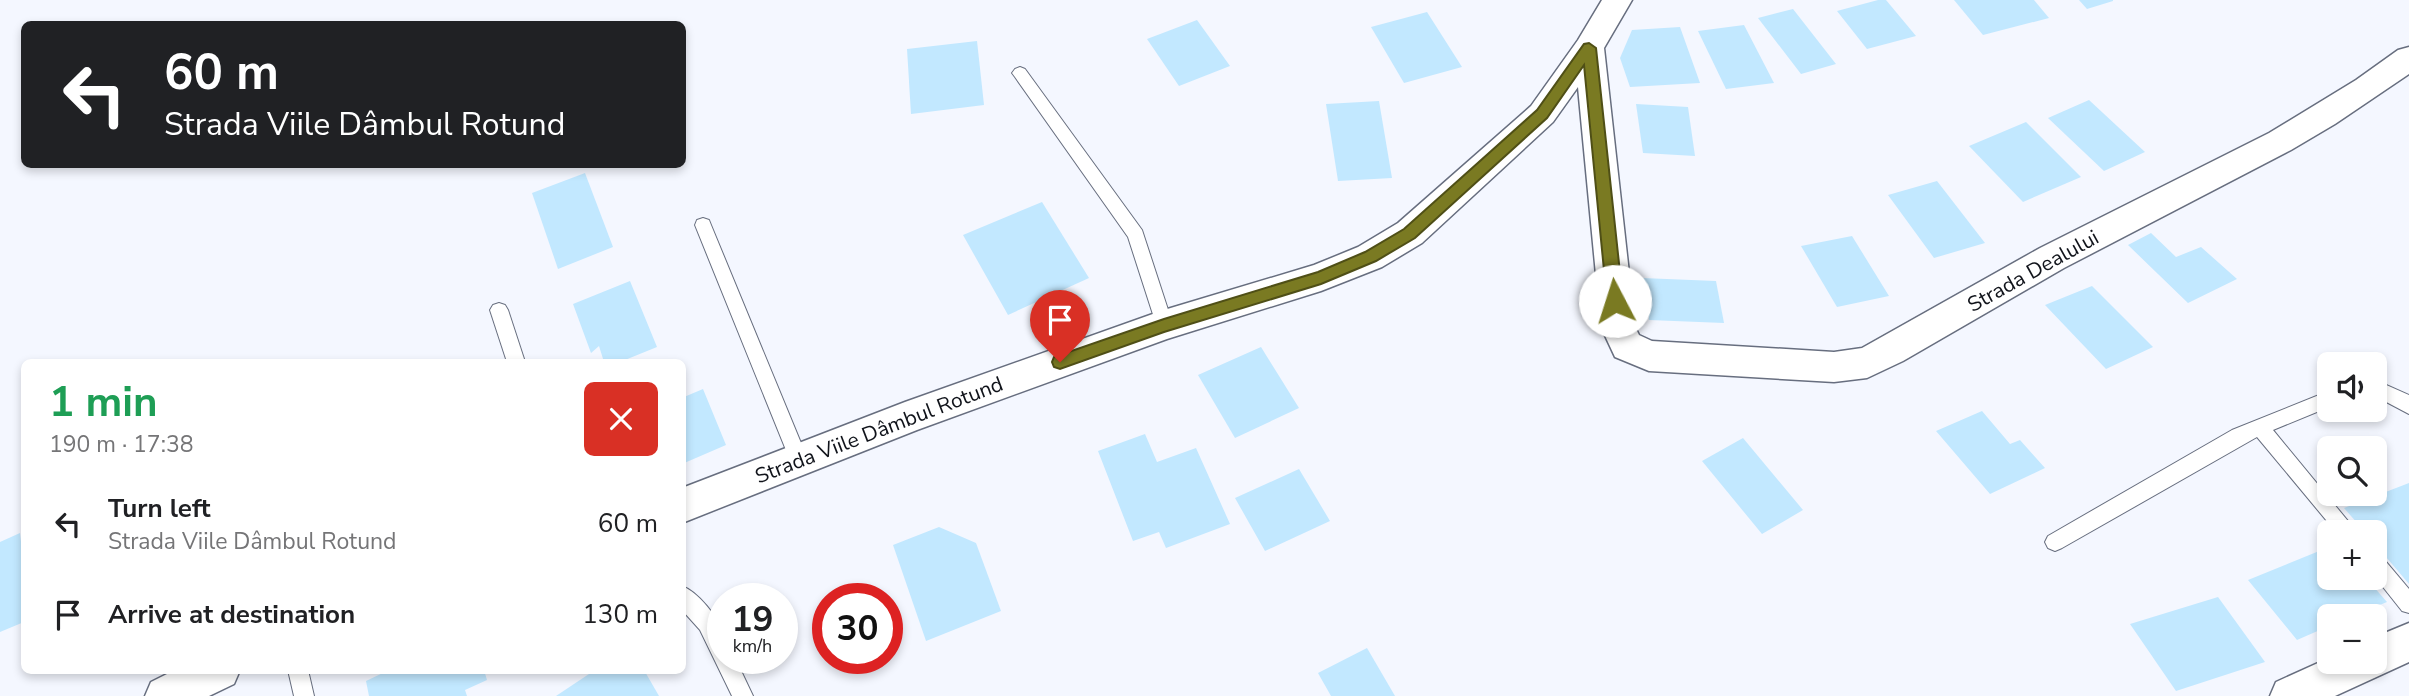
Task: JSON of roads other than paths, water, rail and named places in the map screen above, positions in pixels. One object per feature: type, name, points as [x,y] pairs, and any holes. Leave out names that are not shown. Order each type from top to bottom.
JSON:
[{"type":"street","name":"Strada Viile Dâmbul Rotund","points":[[686,504],[905,418],[1164,325],[1321,277],[1370,257],[1410,233],[1542,114],[1589,48],[1617,0]]},
{"type":"street","name":"Strada Dealului","points":[[1589,48],[1618,327],[1627,346],[1649,356],[1834,368],[1867,363],[2050,259],[2295,135],[2373,85],[2409,58]]},
{"type":"street","points":[[2387,652],[2409,642]]},
{"type":"street","points":[[165,696],[212,674]]},
{"type":"street","points":[[2290,696],[2339,674]]},
{"type":"lane","points":[[1020,73],[1136,235],[1164,325]]},
{"type":"lane","points":[[703,225],[799,460]]},
{"type":"lane","points":[[499,310],[515,359]]},
{"type":"lane","points":[[2387,393],[2400,398],[2409,406]]},
{"type":"lane","points":[[2054,542],[2259,426],[2317,404]]},
{"type":"lane","points":[[2259,426],[2338,520]]},
{"type":"lane","points":[[2387,577],[2409,604]]},
{"type":"lane","points":[[686,599],[707,623]]},
{"type":"lane","points":[[299,674],[304,696]]},
{"type":"lane","points":[[732,674],[743,696]]}]
